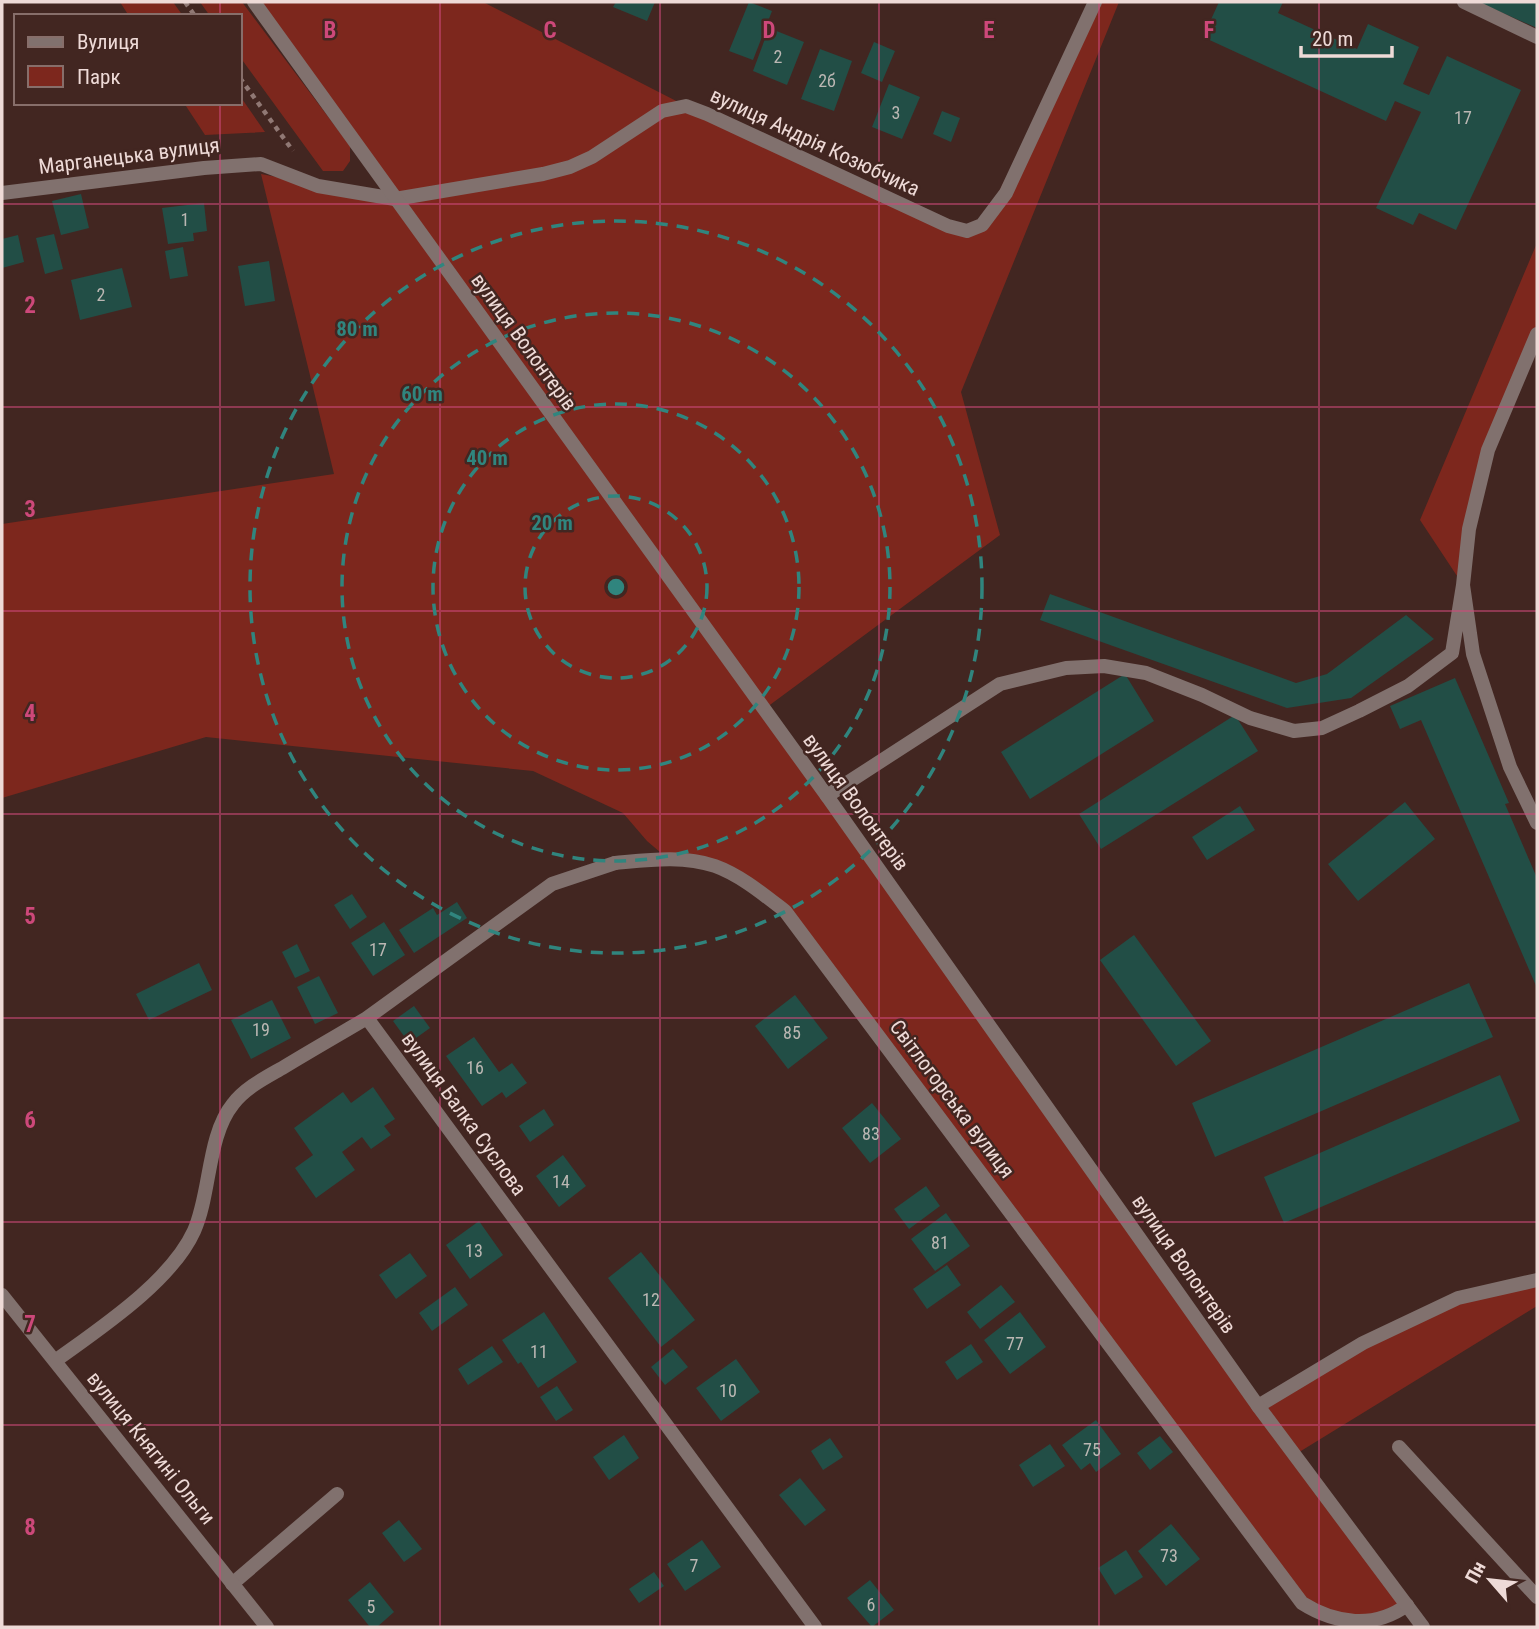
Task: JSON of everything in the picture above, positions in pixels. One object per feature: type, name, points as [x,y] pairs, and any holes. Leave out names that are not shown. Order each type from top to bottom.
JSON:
[{"type":"street","name":"вулиця Волонтерів","points":[[254,2],[827,796],[1258,1406],[1423,1627]]},
{"type":"street","name":"вулиця Андрія Козюбчика","points":[[261,163],[318,186],[395,199],[570,167],[592,157],[662,111],[686,106],[948,226],[967,232],[982,225],[1006,193],[1095,2]]},
{"type":"street","points":[[1464,2],[1537,37]]},
{"type":"street","name":"Марганецька вулиця","points":[[2,193],[261,163]]},
{"type":"street","points":[[827,796],[1000,684],[1066,668],[1104,666],[1146,673],[1250,718],[1294,731],[1322,728],[1408,686],[1452,653],[1469,530],[1488,450],[1537,334]]},
{"type":"street","points":[[1463,585],[1473,654],[1510,767],[1537,823]]},
{"type":"street","name":"Світлогорська вулиця","points":[[367,1018],[552,884],[615,863],[667,858],[714,866],[750,885],[785,911],[1302,1603],[1322,1616],[1346,1623],[1369,1625],[1398,1614],[1407,1605]]},
{"type":"street","points":[[55,1361],[126,1309],[169,1268],[194,1232],[218,1134],[232,1104],[253,1086],[367,1018]]},
{"type":"street","name":"вулиця Балка Суслова","points":[[367,1018],[815,1627]]},
{"type":"street","points":[[1258,1406],[1363,1343],[1458,1298],[1537,1280]]},
{"type":"street","name":"вулиця Княгині Ольги","points":[[2,1295],[267,1627]]},
{"type":"street","points":[[1399,1447],[1537,1597]]},
{"type":"street","points":[[232,1584],[337,1494]]},
{"type":"path","points":[[242,81],[295,154]]},
{"type":"green space","points":[[120,2],[173,2],[182,14],[128,14]]},
{"type":"green space","points":[[200,2],[242,2],[350,146],[350,161],[343,171],[323,171],[242,60],[242,14],[209,14]]},
{"type":"green space","points":[[254,2],[483,2],[686,106],[948,226],[982,225],[1095,2],[1119,2],[961,392],[1000,535],[763,710],[1258,1405],[1458,1298],[1537,1280],[1537,1306],[1296,1454],[1407,1605],[1369,1625],[1302,1603],[785,911],[714,866],[667,858],[647,841],[623,813],[533,771],[206,737],[2,798],[2,524],[334,474],[261,174],[394,199]]},
{"type":"green space","points":[[242,99],[265,132],[205,135],[185,105],[242,105]]},
{"type":"green space","points":[[1537,243],[1537,335],[1488,450],[1463,585],[1420,520]]},
{"type":"building","points":[[616,2],[655,2],[647,21],[613,7]]},
{"type":"building","points":[[749,2],[772,11],[753,60],[729,51]]},
{"type":"building","points":[[1219,2],[1283,2],[1278,13],[1357,49],[1368,24],[1419,47],[1403,84],[1429,95],[1447,56],[1521,90],[1456,230],[1419,213],[1413,225],[1376,208],[1421,112],[1395,101],[1386,121],[1203,37]]},
{"type":"building","points":[[1478,2],[1537,2],[1537,28]]},
{"type":"building","points":[[769,28],[804,42],[787,85],[753,71]]},
{"type":"building","points":[[874,42],[895,51],[882,82],[861,73]]},
{"type":"building","points":[[820,49],[852,61],[834,111],[801,99]]},
{"type":"building","points":[[889,84],[920,97],[902,139],[872,127]]},
{"type":"building","points":[[942,111],[960,118],[951,142],[933,134]]},
{"type":"building","points":[[81,194],[89,228],[61,235],[52,201]]},
{"type":"building","points":[[204,203],[207,231],[193,233],[194,241],[168,244],[162,208]]},
{"type":"building","points":[[54,234],[63,269],[45,274],[36,238]]},
{"type":"building","points":[[18,235],[24,262],[2,268],[2,239]]},
{"type":"building","points":[[183,247],[188,276],[170,279],[165,251]]},
{"type":"building","points":[[269,261],[275,301],[245,306],[238,266]]},
{"type":"building","points":[[122,268],[132,307],[80,320],[71,280]]},
{"type":"building","points":[[1050,594],[1296,683],[1327,674],[1406,615],[1434,639],[1351,698],[1287,708],[1040,620]]},
{"type":"building","points":[[1125,674],[1154,721],[1030,799],[1001,752]]},
{"type":"building","points":[[1455,678],[1509,803],[1505,804],[1537,878],[1537,988],[1421,720],[1400,729],[1390,706]]},
{"type":"building","points":[[1235,715],[1258,751],[1101,849],[1079,814]]},
{"type":"building","points":[[1405,802],[1435,839],[1358,901],[1328,864]]},
{"type":"building","points":[[1240,806],[1255,830],[1207,860],[1192,837]]},
{"type":"building","points":[[352,894],[367,917],[350,929],[334,905]]},
{"type":"building","points":[[457,902],[467,918],[414,953],[399,930],[433,908],[437,915]]},
{"type":"building","points":[[384,922],[405,955],[373,976],[351,943]]},
{"type":"building","points":[[1134,935],[1211,1041],[1176,1066],[1100,960]]},
{"type":"building","points":[[297,944],[310,971],[295,978],[282,952]]},
{"type":"building","points":[[199,963],[212,990],[149,1020],[136,994]]},
{"type":"building","points":[[319,976],[338,1013],[315,1024],[297,987]]},
{"type":"building","points":[[1469,983],[1493,1037],[1215,1157],[1192,1103]]},
{"type":"building","points":[[795,995],[828,1038],[788,1069],[755,1026]]},
{"type":"building","points":[[272,1000],[291,1038],[251,1059],[231,1020]]},
{"type":"building","points":[[414,1006],[430,1028],[409,1043],[393,1021]]},
{"type":"building","points":[[474,1037],[499,1072],[512,1063],[527,1083],[506,1098],[502,1092],[482,1106],[446,1056]]},
{"type":"building","points":[[1500,1075],[1520,1121],[1284,1223],[1264,1177]]},
{"type":"building","points":[[373,1087],[395,1119],[384,1126],[391,1135],[371,1149],[362,1137],[342,1152],[355,1170],[316,1198],[295,1168],[313,1155],[294,1128],[343,1092],[351,1103]]},
{"type":"building","points":[[872,1103],[901,1139],[870,1163],[842,1128]]},
{"type":"building","points":[[544,1109],[554,1125],[530,1142],[519,1126]]},
{"type":"building","points":[[563,1155],[586,1186],[559,1207],[536,1176]]},
{"type":"building","points":[[926,1186],[940,1206],[909,1229],[894,1209]]},
{"type":"building","points":[[946,1213],[970,1246],[935,1271],[911,1239]]},
{"type":"building","points":[[479,1221],[503,1255],[470,1279],[446,1245]]},
{"type":"building","points":[[641,1252],[695,1320],[661,1347],[608,1278]]},
{"type":"building","points":[[410,1253],[427,1276],[396,1299],[379,1275]]},
{"type":"building","points":[[947,1265],[961,1285],[927,1309],[913,1289]]},
{"type":"building","points":[[1001,1285],[1015,1302],[980,1329],[967,1312]]},
{"type":"building","points":[[455,1287],[468,1305],[432,1331],[419,1313]]},
{"type":"building","points":[[544,1312],[577,1362],[538,1388],[502,1340]]},
{"type":"building","points":[[1020,1312],[1046,1347],[1010,1374],[984,1340]]},
{"type":"building","points":[[971,1344],[983,1362],[957,1380],[945,1362]]},
{"type":"building","points":[[492,1346],[503,1362],[468,1385],[458,1369]]},
{"type":"building","points":[[673,1349],[688,1367],[665,1385],[651,1367]]},
{"type":"building","points":[[736,1359],[760,1392],[721,1421],[696,1388]]},
{"type":"building","points":[[557,1386],[573,1410],[556,1421],[540,1397]]},
{"type":"building","points":[[1096,1420],[1121,1454],[1096,1472],[1090,1463],[1081,1470],[1062,1445]]},
{"type":"building","points":[[624,1435],[639,1458],[609,1480],[593,1457]]},
{"type":"building","points":[[1160,1436],[1173,1452],[1150,1470],[1137,1453]]},
{"type":"building","points":[[830,1438],[843,1457],[823,1470],[811,1451]]},
{"type":"building","points":[[1050,1444],[1065,1466],[1033,1487],[1019,1465]]},
{"type":"building","points":[[800,1478],[826,1510],[805,1526],[779,1495]]},
{"type":"building","points":[[399,1520],[422,1549],[404,1562],[382,1533]]},
{"type":"building","points":[[1171,1524],[1200,1559],[1166,1586],[1138,1551]]},
{"type":"building","points":[[702,1540],[721,1567],[685,1591],[667,1564]]},
{"type":"building","points":[[1126,1550],[1143,1577],[1115,1595],[1098,1568]]},
{"type":"building","points":[[654,1572],[664,1586],[639,1603],[629,1589]]},
{"type":"building","points":[[870,1580],[894,1610],[872,1627],[847,1598]]},
{"type":"building","points":[[370,1582],[394,1612],[377,1627],[370,1627],[348,1600]]}]
